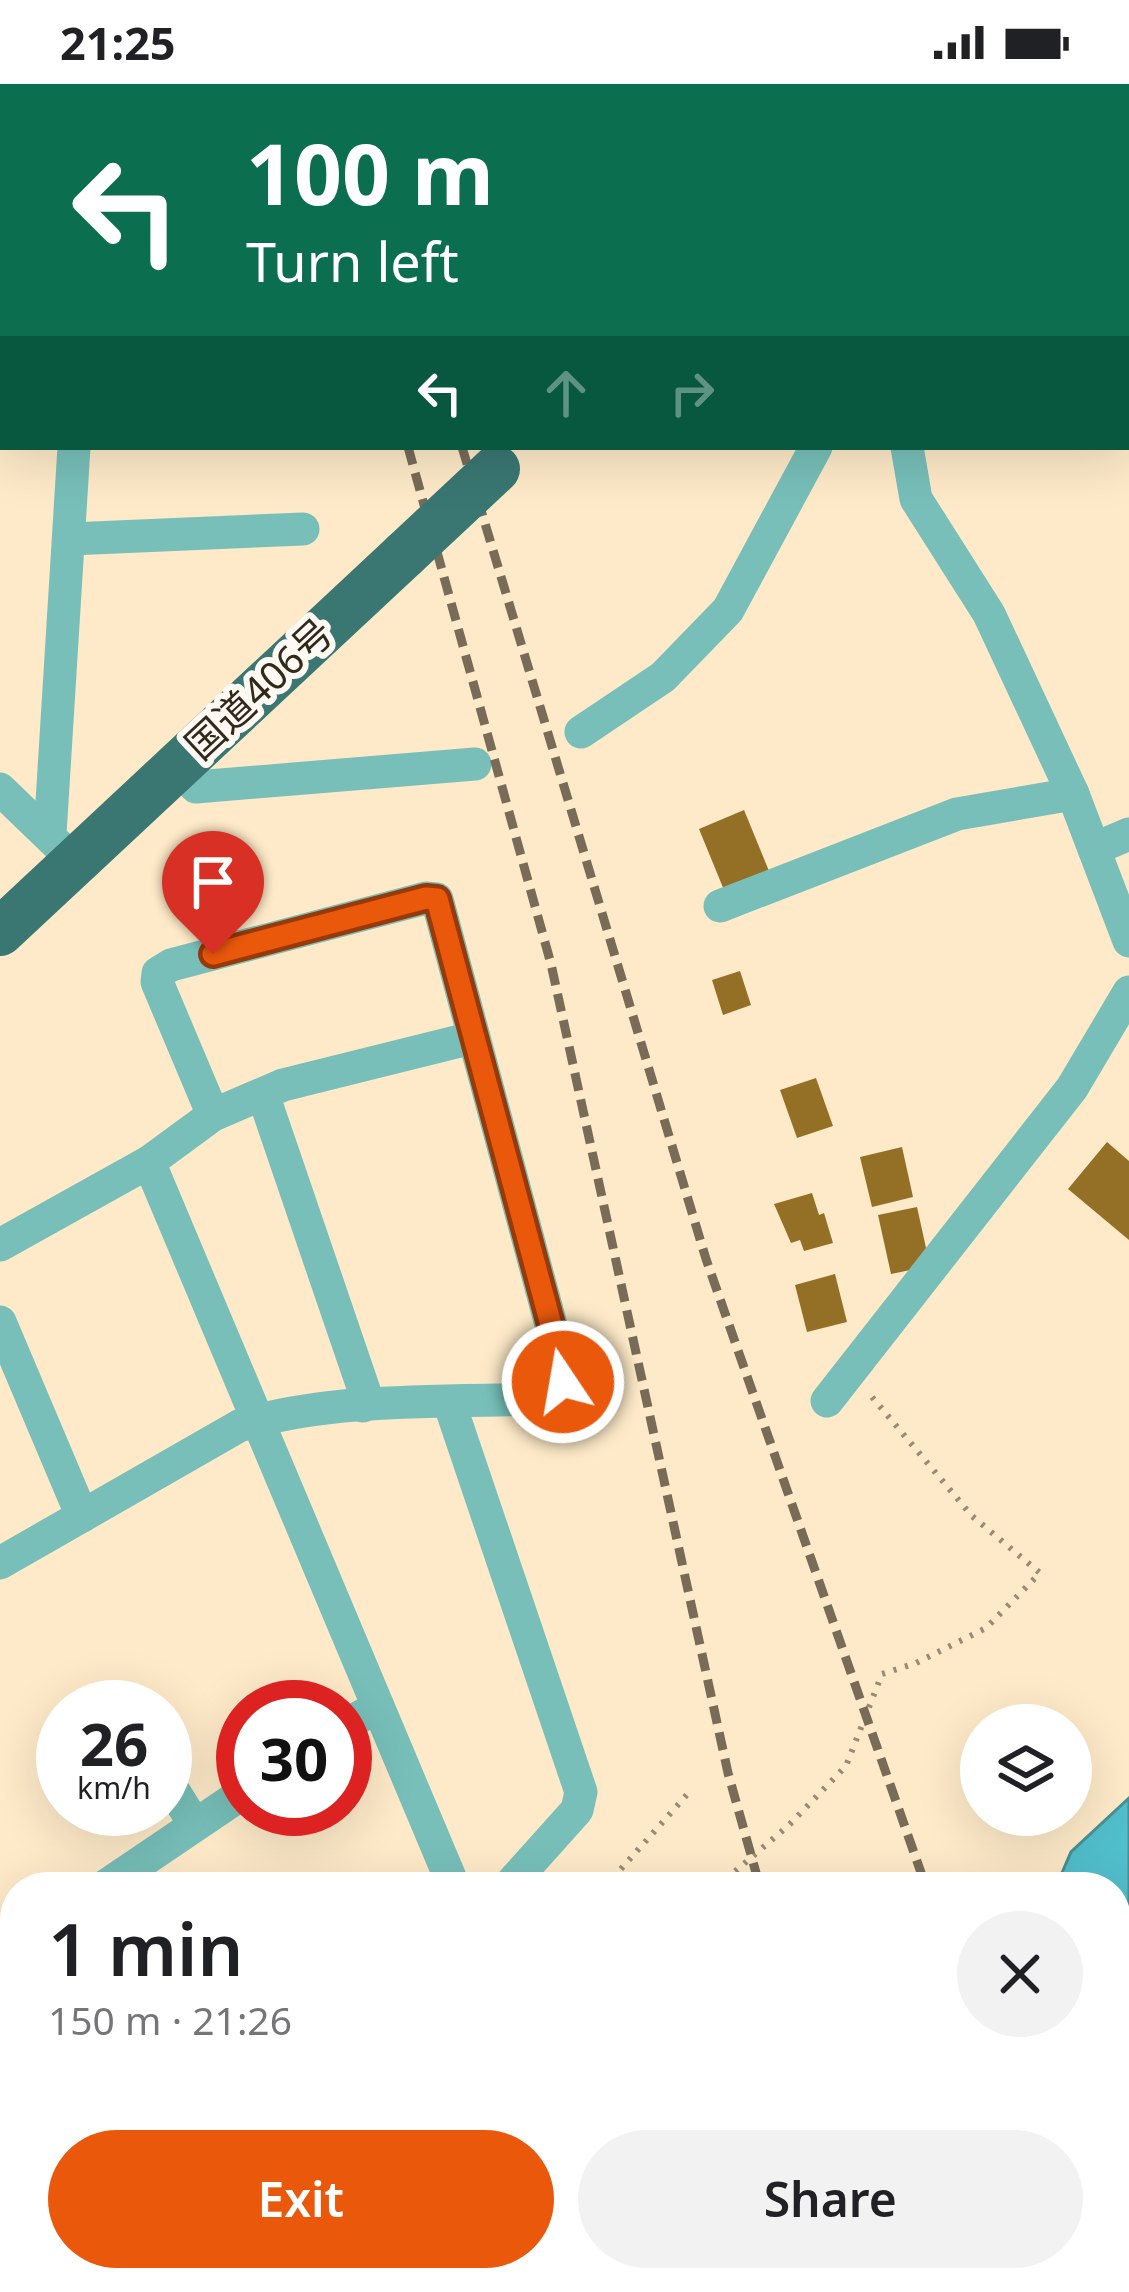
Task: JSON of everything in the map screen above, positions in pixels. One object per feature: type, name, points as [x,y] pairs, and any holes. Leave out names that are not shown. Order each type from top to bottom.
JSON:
[{"type":"highway","name":"国道406号","points":[[0,932],[62,848],[176,766],[507,458]]},
{"type":"street","points":[[62,848],[74,450]]},
{"type":"street","points":[[581,732],[663,676],[728,610],[814,450]]},
{"type":"street","points":[[908,450],[916,499],[988,614],[1073,794],[1127,926]]},
{"type":"street","points":[[70,539],[304,529]]},
{"type":"street","points":[[176,766],[196,787],[475,764]]},
{"type":"street","points":[[0,789],[62,848]]},
{"type":"street","points":[[721,906],[957,814],[1073,794]]},
{"type":"street","points":[[1094,849],[1129,834]]},
{"type":"street","points":[[0,1563],[239,1426],[363,1406],[544,1399],[556,1395],[563,1382],[437,899],[426,898],[170,965],[158,973],[157,982],[213,1115]]},
{"type":"street","points":[[827,1402],[1072,1088],[1129,992]]},
{"type":"street","points":[[0,1245],[149,1162],[213,1115],[283,1085],[472,1038]]},
{"type":"street","points":[[260,1098],[268,1109],[364,1390],[363,1406]]},
{"type":"street","points":[[149,1162],[448,1872]]},
{"type":"street","points":[[0,1322],[8,1363],[82,1516]]},
{"type":"street","points":[[448,1402],[580,1792],[577,1810],[521,1872]]},
{"type":"street","points":[[372,1711],[379,1707]]},
{"type":"street","points":[[126,1872],[216,1811]]},
{"type":"street","points":[[192,1820],[195,1825]]},
{"type":"path","points":[[734,1872],[846,1766],[882,1674],[916,1663],[986,1628],[1040,1573],[972,1516],[851,1371]]},
{"type":"path","points":[[617,1872],[692,1789]]},
{"type":"water","points":[[1129,1798],[1129,1872],[1062,1872],[1071,1852]]},
{"type":"building","points":[[744,810],[769,871],[724,890],[699,829]]},
{"type":"building","points":[[740,971],[751,1005],[723,1015],[712,980]]},
{"type":"building","points":[[816,1078],[833,1126],[797,1138],[780,1090]]},
{"type":"building","points":[[1107,1142],[1129,1161],[1129,1240],[1068,1189]]},
{"type":"building","points":[[902,1147],[913,1197],[872,1207],[860,1157]]},
{"type":"building","points":[[812,1193],[833,1243],[804,1251],[800,1240],[791,1243],[774,1204]]},
{"type":"building","points":[[917,1207],[930,1266],[891,1274],[878,1215]]},
{"type":"building","points":[[835,1274],[847,1322],[807,1332],[795,1285]]},
{"type":"railway","points":[[409,450],[551,964],[728,1773],[756,1872]]},
{"type":"railway","points":[[463,450],[706,1259],[921,1872]]},
{"type":"route","points":[[213,954],[437,899],[563,1382]]}]
